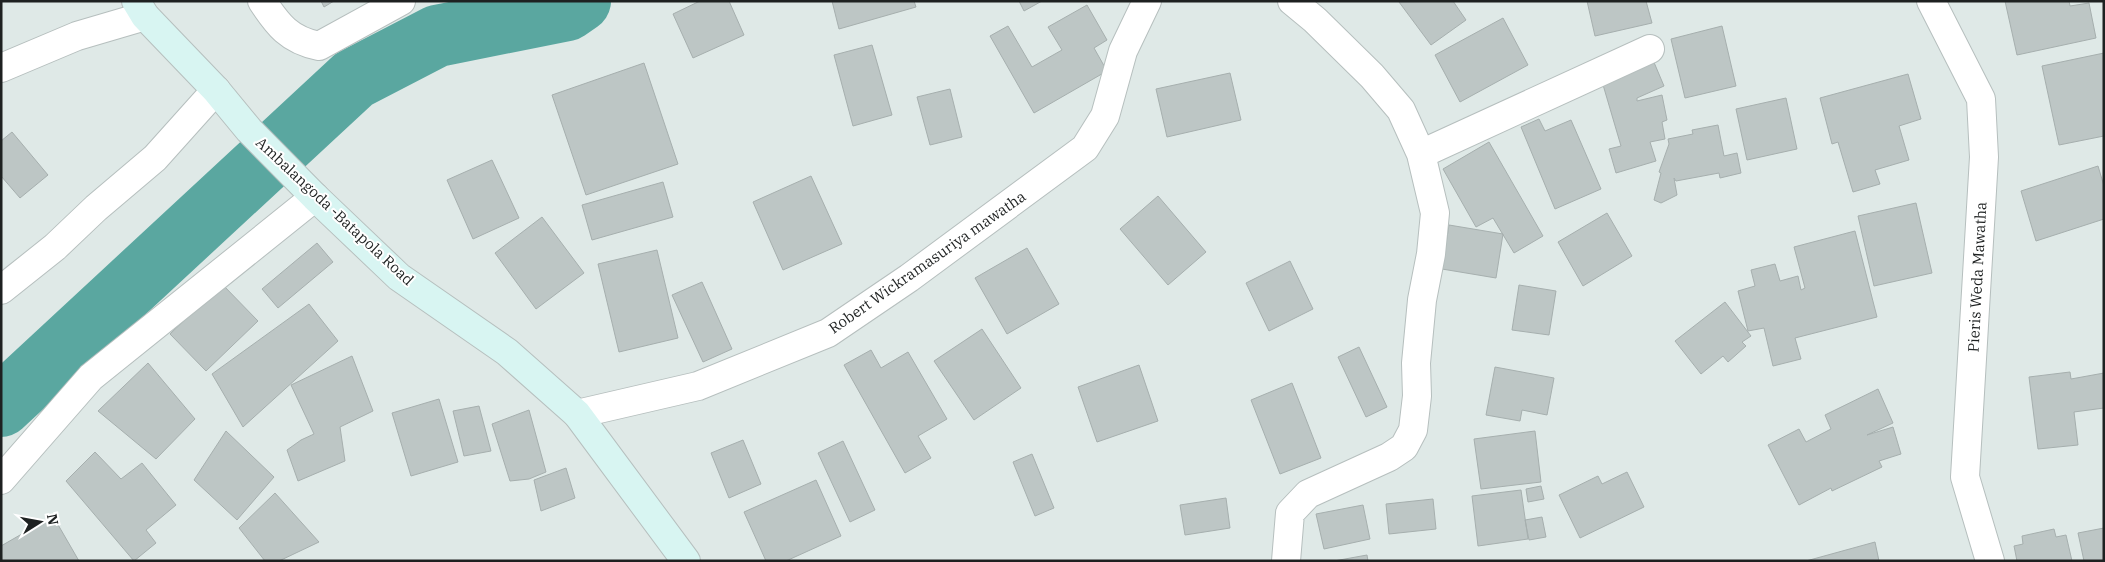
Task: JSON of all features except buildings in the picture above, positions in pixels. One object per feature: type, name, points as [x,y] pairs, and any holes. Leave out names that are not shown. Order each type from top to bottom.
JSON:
[{"type":"main road","name":"Ambalangoda -Batapola Road","points":[[141,9],[216,90],[249,130],[399,276],[507,352],[577,414],[686,561]]},
{"type":"street","points":[[262,1],[279,26],[296,39],[319,46],[401,1]]},
{"type":"street","name":"Robert Wickramasuriya mawatha","points":[[577,414],[698,386],[828,333],[909,278],[1085,148],[1105,116],[1123,51],[1147,1]]},
{"type":"street","points":[[1286,561],[1290,513],[1308,494],[1390,457],[1404,447],[1413,430],[1418,396],[1416,363],[1422,300],[1431,254],[1434,213],[1421,154],[1400,110],[1372,76],[1315,20],[1292,1]]},
{"type":"street","name":"Pieris Weda Mawatha","points":[[1931,1],[1981,99],[1984,157],[1965,477],[1990,561]]},
{"type":"street","points":[[1,68],[141,9]]},
{"type":"street","points":[[1421,154],[1650,49]]},
{"type":"street","points":[[1,290],[55,247],[96,208],[155,158],[216,90]]},
{"type":"street","points":[[1,480],[91,377],[310,191]]},
{"type":"waterway","points":[[1,406],[354,79],[437,36],[567,10],[580,1]]}]
